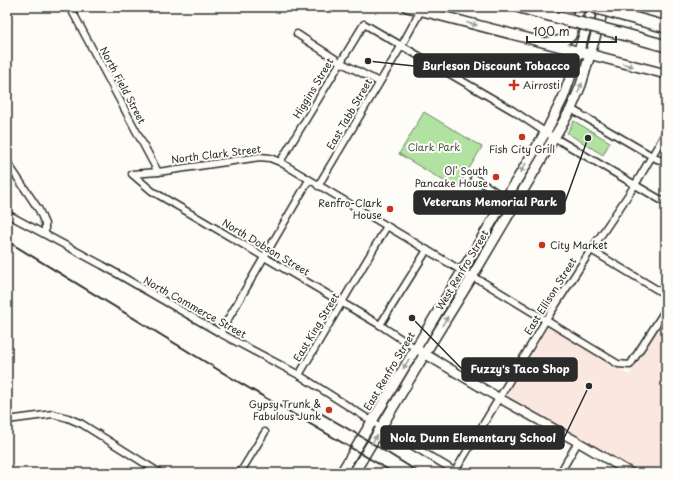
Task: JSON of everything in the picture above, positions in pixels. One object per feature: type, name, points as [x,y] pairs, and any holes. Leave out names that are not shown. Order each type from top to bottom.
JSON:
[{"type":"highway","points":[[520,7],[666,46]]},
{"type":"highway","points":[[593,7],[666,27]]},
{"type":"main road","points":[[407,7],[666,74]]},
{"type":"main road","points":[[544,43],[565,40],[571,36],[580,7]]},
{"type":"main road","points":[[579,52],[593,7]]},
{"type":"main road","name":"West Renfro Street","points":[[354,473],[571,109],[581,85],[604,7]]},
{"type":"main road","name":"East Renfro Street","points":[[341,473],[546,132],[563,98],[579,52]]},
{"type":"street","name":"North Field Street","points":[[70,7],[158,172]]},
{"type":"street","name":"East Tabb Street","points":[[318,186],[402,45],[420,10]]},
{"type":"street","name":"Higgins Street","points":[[280,162],[364,24],[402,45]]},
{"type":"street","points":[[297,34],[340,62],[379,82]]},
{"type":"street","points":[[402,45],[666,203]]},
{"type":"street","points":[[571,109],[652,156],[666,162]]},
{"type":"street","name":"East Ellison Street","points":[[456,472],[546,320],[635,184],[666,132]]},
{"type":"street","name":"North Clark Street","points":[[158,172],[260,157],[270,158],[280,162],[618,364],[630,365],[666,309]]},
{"type":"street","points":[[7,162],[39,210],[45,224],[45,234]]},
{"type":"street","name":"North Dobson Street","points":[[158,172],[132,174],[152,191],[342,303],[415,348]]},
{"type":"street","points":[[474,178],[515,204]]},
{"type":"street","points":[[220,333],[309,180]]},
{"type":"street","name":"North Commerce Street","points":[[7,214],[220,333],[299,375],[456,472]]},
{"type":"street","name":"East King Street","points":[[299,375],[387,226]]},
{"type":"street","points":[[380,326],[427,250]]},
{"type":"street","points":[[591,250],[666,295]]},
{"type":"street","points":[[415,348],[631,473]]},
{"type":"street","points":[[7,420],[52,414],[68,418],[82,424],[160,473]]},
{"type":"street","points":[[240,473],[264,432]]},
{"type":"street","points":[[560,473],[578,442]]},
{"type":"shaded area","points":[[666,316],[666,473],[635,473],[506,396],[548,326],[629,375]]},
{"type":"green space","name":"Clark Park","points":[[424,112],[482,147],[457,189],[399,154]]},
{"type":"green space","points":[[574,121],[610,142],[603,155],[567,133]]},
{"type":"railway","points":[[7,241],[235,380],[394,473]]},
{"type":"railway","points":[[305,404],[420,473]]},
{"type":"place","name":"Burleson Discount Tobacco","points":[[368,61]]},
{"type":"place","name":"Airrosti","points":[[514,85]]},
{"type":"place","name":"Fish City Grill","points":[[522,137]]},
{"type":"place","name":"Veterans Memorial Park","points":[[588,138]]},
{"type":"place","name":"Ol' South Pancake House","points":[[496,177]]},
{"type":"place","name":"Renfro-Clark House","points":[[390,209]]},
{"type":"place","name":"City Market","points":[[542,245]]},
{"type":"place","name":"Fuzzy's Taco Shop","points":[[412,318]]},
{"type":"place","name":"Nola Dunn Elementary School","points":[[589,386]]},
{"type":"place","name":"Gypsy Trunk & Fabulous Junk","points":[[329,410]]}]
